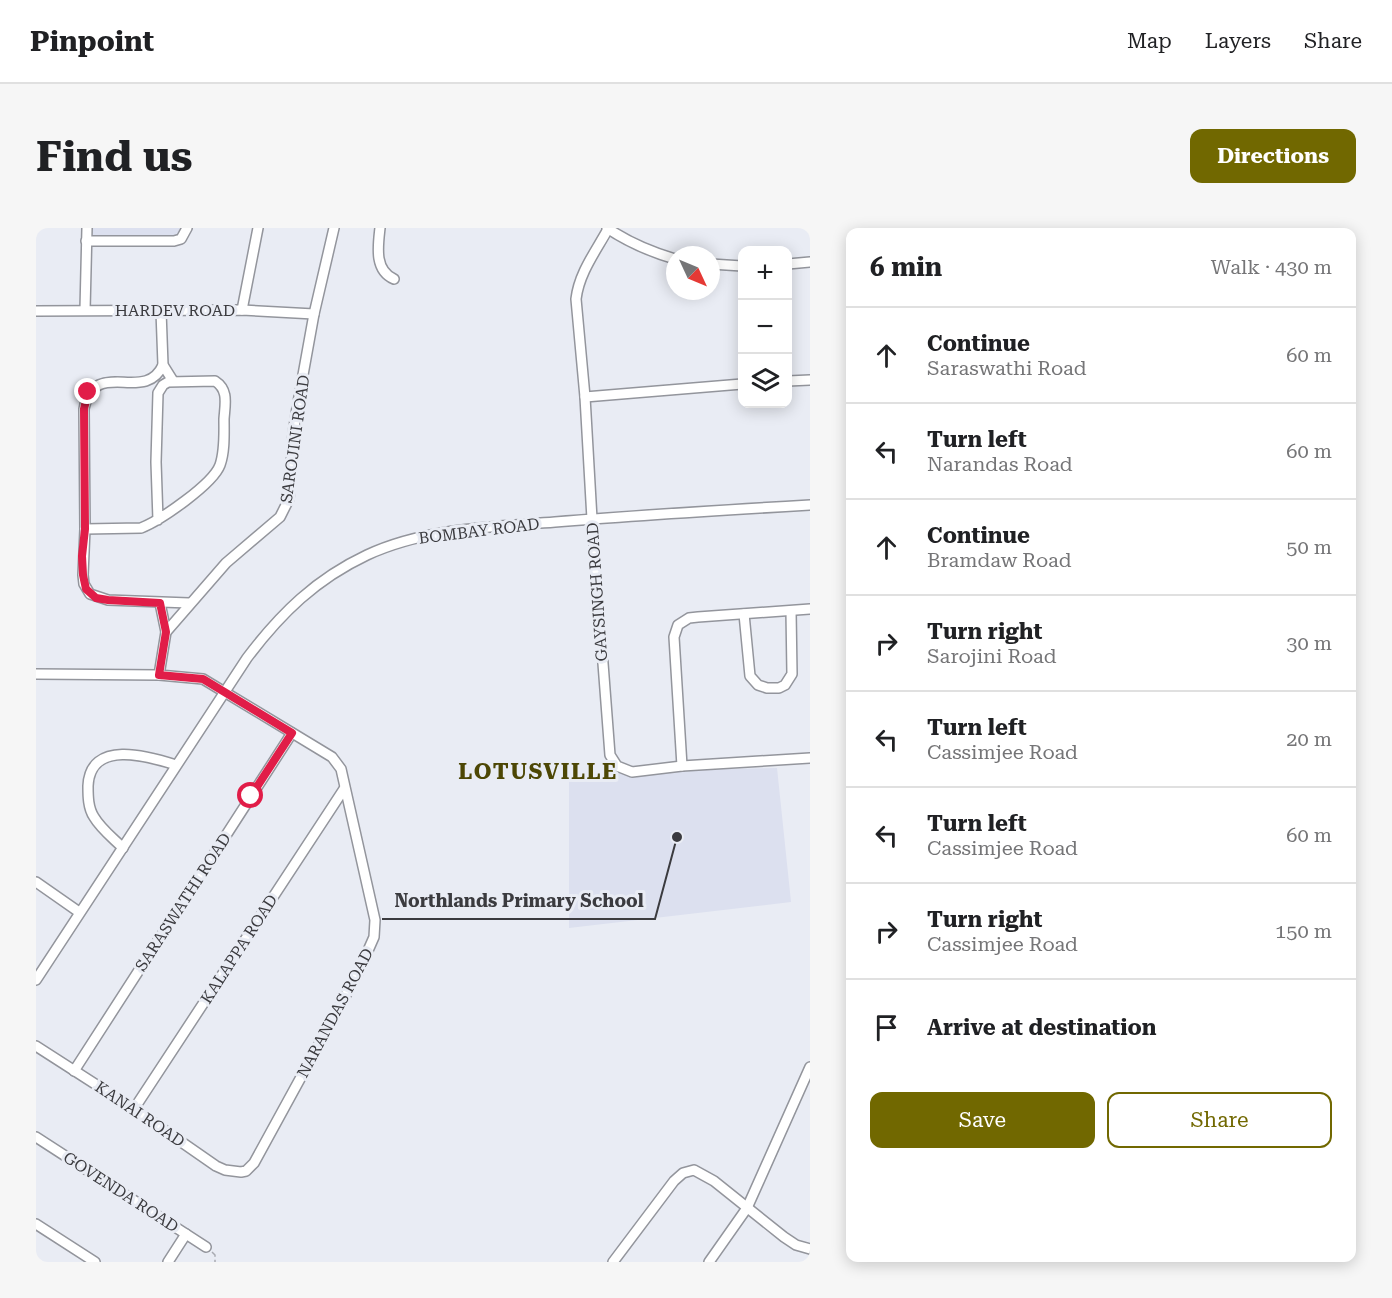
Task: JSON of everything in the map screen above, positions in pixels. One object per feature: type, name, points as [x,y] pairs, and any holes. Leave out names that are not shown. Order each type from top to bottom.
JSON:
[{"type":"street","points":[[86,310],[87,228]]},
{"type":"street","points":[[86,241],[174,241],[181,239],[187,228]]},
{"type":"street","points":[[242,310],[258,228]]},
{"type":"street","name":"SAROJINI ROAD","points":[[159,675],[166,632],[226,563],[273,524],[286,507],[290,491],[293,434],[314,314],[334,228]]},
{"type":"street","points":[[380,228],[379,260],[384,270],[394,279]]},
{"type":"street","points":[[608,229],[631,242],[666,256]]},
{"type":"street","name":"GAYSINGH ROAD","points":[[608,229],[577,289],[576,314],[585,397],[610,755],[622,770],[632,772],[682,766],[810,758]]},
{"type":"street","points":[[792,264],[810,262]]},
{"type":"street","points":[[720,265],[738,266]]},
{"type":"street","name":"HARDEV ROAD","points":[[36,311],[242,310],[314,314]]},
{"type":"street","points":[[161,311],[163,365],[161,371],[150,379],[140,382],[102,383],[88,392],[84,409],[83,575],[86,589],[90,594],[108,600],[189,603]]},
{"type":"street","points":[[163,365],[173,381]]},
{"type":"street","points":[[792,381],[810,380]]},
{"type":"street","points":[[85,529],[141,528],[158,520],[177,507],[211,478],[220,465],[222,456],[225,406],[223,388],[215,381],[173,381],[163,385],[158,393],[156,462],[158,520]]},
{"type":"street","points":[[585,397],[738,384]]},
{"type":"street","name":"BOMBAY ROAD","points":[[36,980],[253,650],[292,604],[345,566],[396,543],[426,536],[503,526],[810,505]]},
{"type":"street","points":[[160,603],[166,632]]},
{"type":"street","points":[[682,766],[674,637],[682,621],[689,618],[810,609]]},
{"type":"street","points":[[744,614],[750,676],[758,685],[779,688],[785,685],[792,674],[790,611]]},
{"type":"street","name":"NARANDAS ROAD","points":[[36,674],[159,675],[203,679],[319,748],[337,762],[341,769],[375,920],[374,937],[359,971],[255,1163],[246,1171]]},
{"type":"street","name":"SARASWATHI ROAD","points":[[74,1071],[292,733]]},
{"type":"street","points":[[123,848],[98,823],[90,810],[88,789],[92,769],[102,759],[116,755],[156,759],[176,765]]},
{"type":"street","name":"KALAPPA ROAD","points":[[134,1109],[344,789]]},
{"type":"street","points":[[36,882],[79,912]]},
{"type":"street","name":"KANAI ROAD","points":[[36,1046],[134,1109],[216,1166],[234,1173],[246,1171]]},
{"type":"street","points":[[709,1262],[747,1208],[810,1067]]},
{"type":"street","name":"GOVENDA ROAD","points":[[36,1137],[206,1247]]},
{"type":"street","points":[[613,1262],[674,1181],[688,1170],[700,1172],[784,1237],[810,1250]]},
{"type":"street","points":[[36,1224],[95,1262]]},
{"type":"street","points":[[168,1262],[186,1234]]},
{"type":"shaded area","points":[[93,228],[182,228],[174,238],[93,236]]},
{"type":"shaded area","points":[[777,768],[791,902],[569,928],[569,772]]},
{"type":"place","name":"Northlands Primary School","points":[[677,837]]},
{"type":"district","name":"LOTUSVILLE","points":[[538,771]]},
{"type":"route","points":[[88,392],[84,409],[85,529],[82,556],[86,589],[96,598],[160,603],[166,632],[159,675],[193,676],[203,679],[292,733],[251,796]]}]
